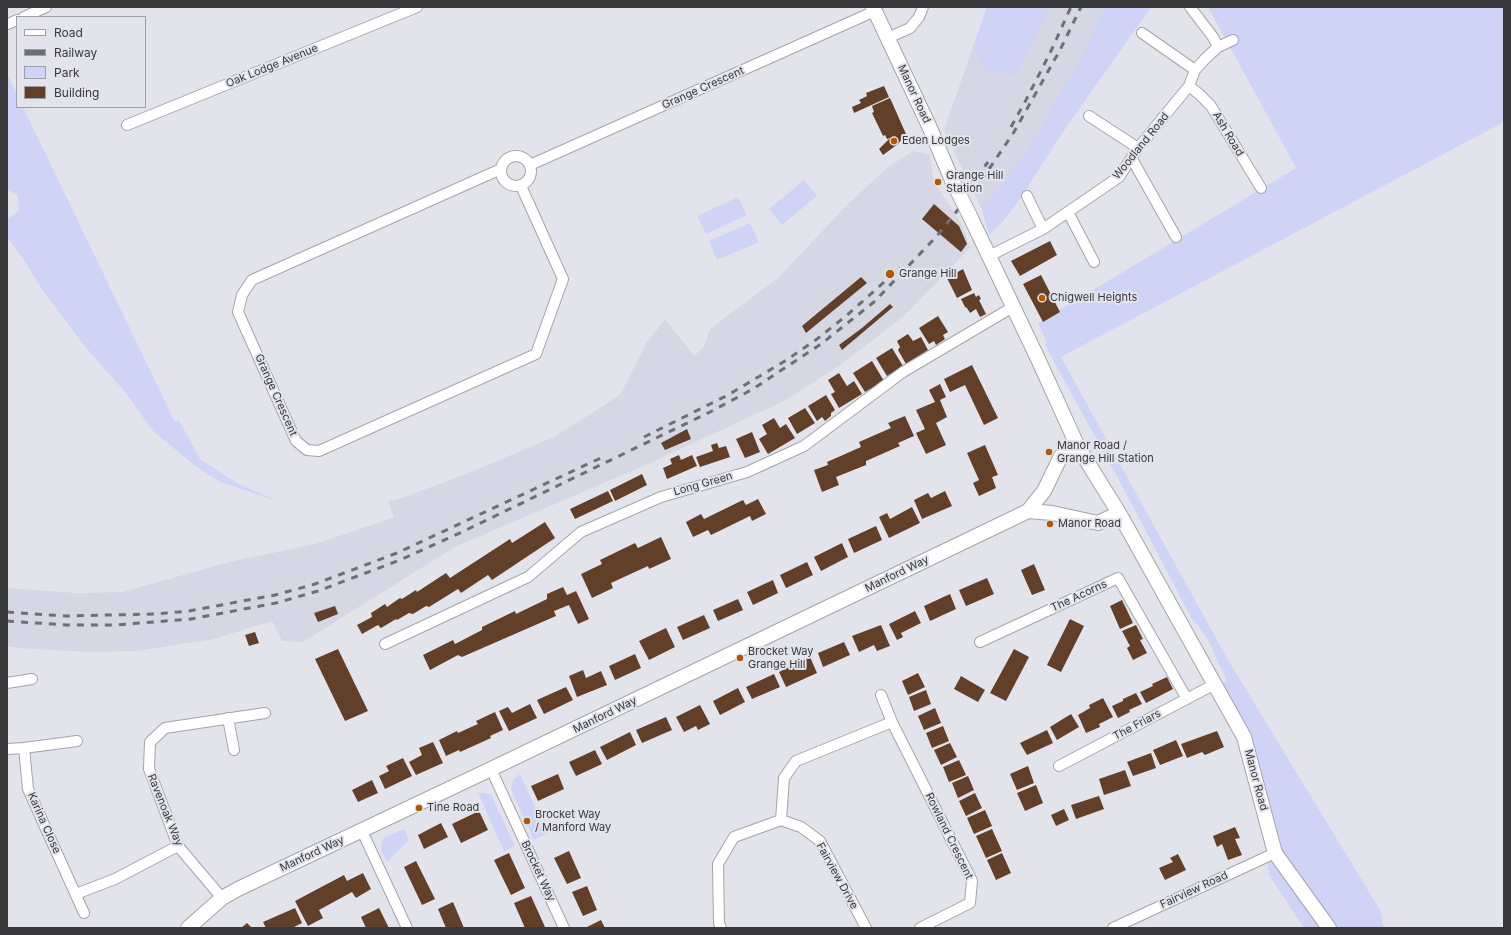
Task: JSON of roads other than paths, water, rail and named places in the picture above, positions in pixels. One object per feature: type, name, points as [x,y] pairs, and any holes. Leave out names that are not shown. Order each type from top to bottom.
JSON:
[{"type":"street","points":[[26,16],[46,7]]},
{"type":"street","name":"Oak Lodge Avenue","points":[[128,125],[417,7]]},
{"type":"street","points":[[888,38],[910,28],[919,17],[923,7]]},
{"type":"street","points":[[1190,7],[1209,32],[1218,47]]},
{"type":"street","name":"Manor Road","points":[[874,9],[929,126],[952,180],[1078,447],[1119,513],[1244,737],[1275,852],[1329,928]]},
{"type":"street","name":"Grange Crescent","points":[[521,186],[563,279],[536,354],[319,451],[307,450],[296,441],[238,312],[242,295],[252,280],[501,169],[506,160],[514,156],[524,158],[530,165],[874,9]]},
{"type":"street","points":[[1142,33],[1195,70]]},
{"type":"street","name":"Woodland Road","points":[[989,256],[1043,229],[1119,177],[1138,148],[1189,86],[1195,70],[1218,47],[1233,40]]},
{"type":"street","name":"Ash Road","points":[[1189,86],[1211,106],[1261,188]]},
{"type":"street","points":[[1089,116],[1138,148]]},
{"type":"street","points":[[1132,159],[1176,237]]},
{"type":"street","points":[[501,169],[501,174],[506,183],[511,186],[521,186],[526,184],[531,175],[530,165]]},
{"type":"street","points":[[1027,196],[1043,229]]},
{"type":"street","points":[[1068,212],[1094,262]]},
{"type":"street","name":"Long Green","points":[[385,644],[528,577],[581,532],[661,497],[747,472],[804,446],[903,372],[1013,307]]},
{"type":"street","name":"Manford Way","points":[[188,928],[222,898],[238,889],[491,770],[1028,511],[1044,491],[1061,456],[1078,447]]},
{"type":"street","points":[[1028,511],[1052,513],[1098,523],[1119,513]]},
{"type":"street","name":"The Acorns","points":[[980,642],[1118,578],[1187,698]]},
{"type":"street","points":[[7,683],[32,679]]},
{"type":"street","name":"The Friars","points":[[1059,766],[1215,684]]},
{"type":"street","name":"Rowland Crescent","points":[[881,695],[892,722],[972,881],[970,903],[920,928]]},
{"type":"street","name":"Ravenoak Way","points":[[222,898],[178,846],[149,768],[150,742],[165,728],[265,713]]},
{"type":"street","points":[[228,718],[234,750]]},
{"type":"street","points":[[721,928],[719,923],[718,864],[734,837],[781,820],[784,778],[796,761],[892,722]]},
{"type":"street","points":[[7,749],[76,741]]},
{"type":"street","name":"Karina Close","points":[[24,748],[28,789],[84,913]]},
{"type":"street","name":"Brocket Way","points":[[491,770],[564,928]]},
{"type":"street","name":"Fairview Drive","points":[[781,820],[801,827],[820,841],[866,928]]},
{"type":"street","points":[[362,831],[407,928]]},
{"type":"street","points":[[76,894],[115,879],[178,846]]},
{"type":"street","name":"Fairview Road","points":[[1114,928],[1275,852]]},
{"type":"railway","points":[[1011,127],[1051,51],[1071,7]]},
{"type":"railway","points":[[7,621],[66,625],[115,625],[191,619],[276,603],[318,591],[400,560],[462,532],[710,412],[753,389],[821,344],[874,302],[936,237],[981,181],[1014,132],[1060,50],[1081,7]]},
{"type":"railway","points":[[968,189],[988,162]]},
{"type":"railway","points":[[644,437],[728,395],[785,361],[817,339],[846,316],[900,268]]},
{"type":"railway","points":[[7,612],[65,616],[155,614],[189,611],[275,595],[315,584],[397,553],[605,456]]},
{"type":"place","name":"Eden Lodges","points":[[894,141]]},
{"type":"place","name":"Grange Hill Station","points":[[938,182]]},
{"type":"place","name":"Grange Hill","points":[[890,274]]},
{"type":"place","name":"Chigwell Heights","points":[[1042,298]]},
{"type":"place","name":"Manor Road / Grange Hill Station","points":[[1049,452]]},
{"type":"place","name":"Manor Road","points":[[1050,524]]},
{"type":"place","name":"Brocket Way Grange Hill","points":[[740,658]]},
{"type":"place","name":"Tine Road","points":[[419,808]]},
{"type":"place","name":"Brocket Way / Manford Way","points":[[527,821]]}]
